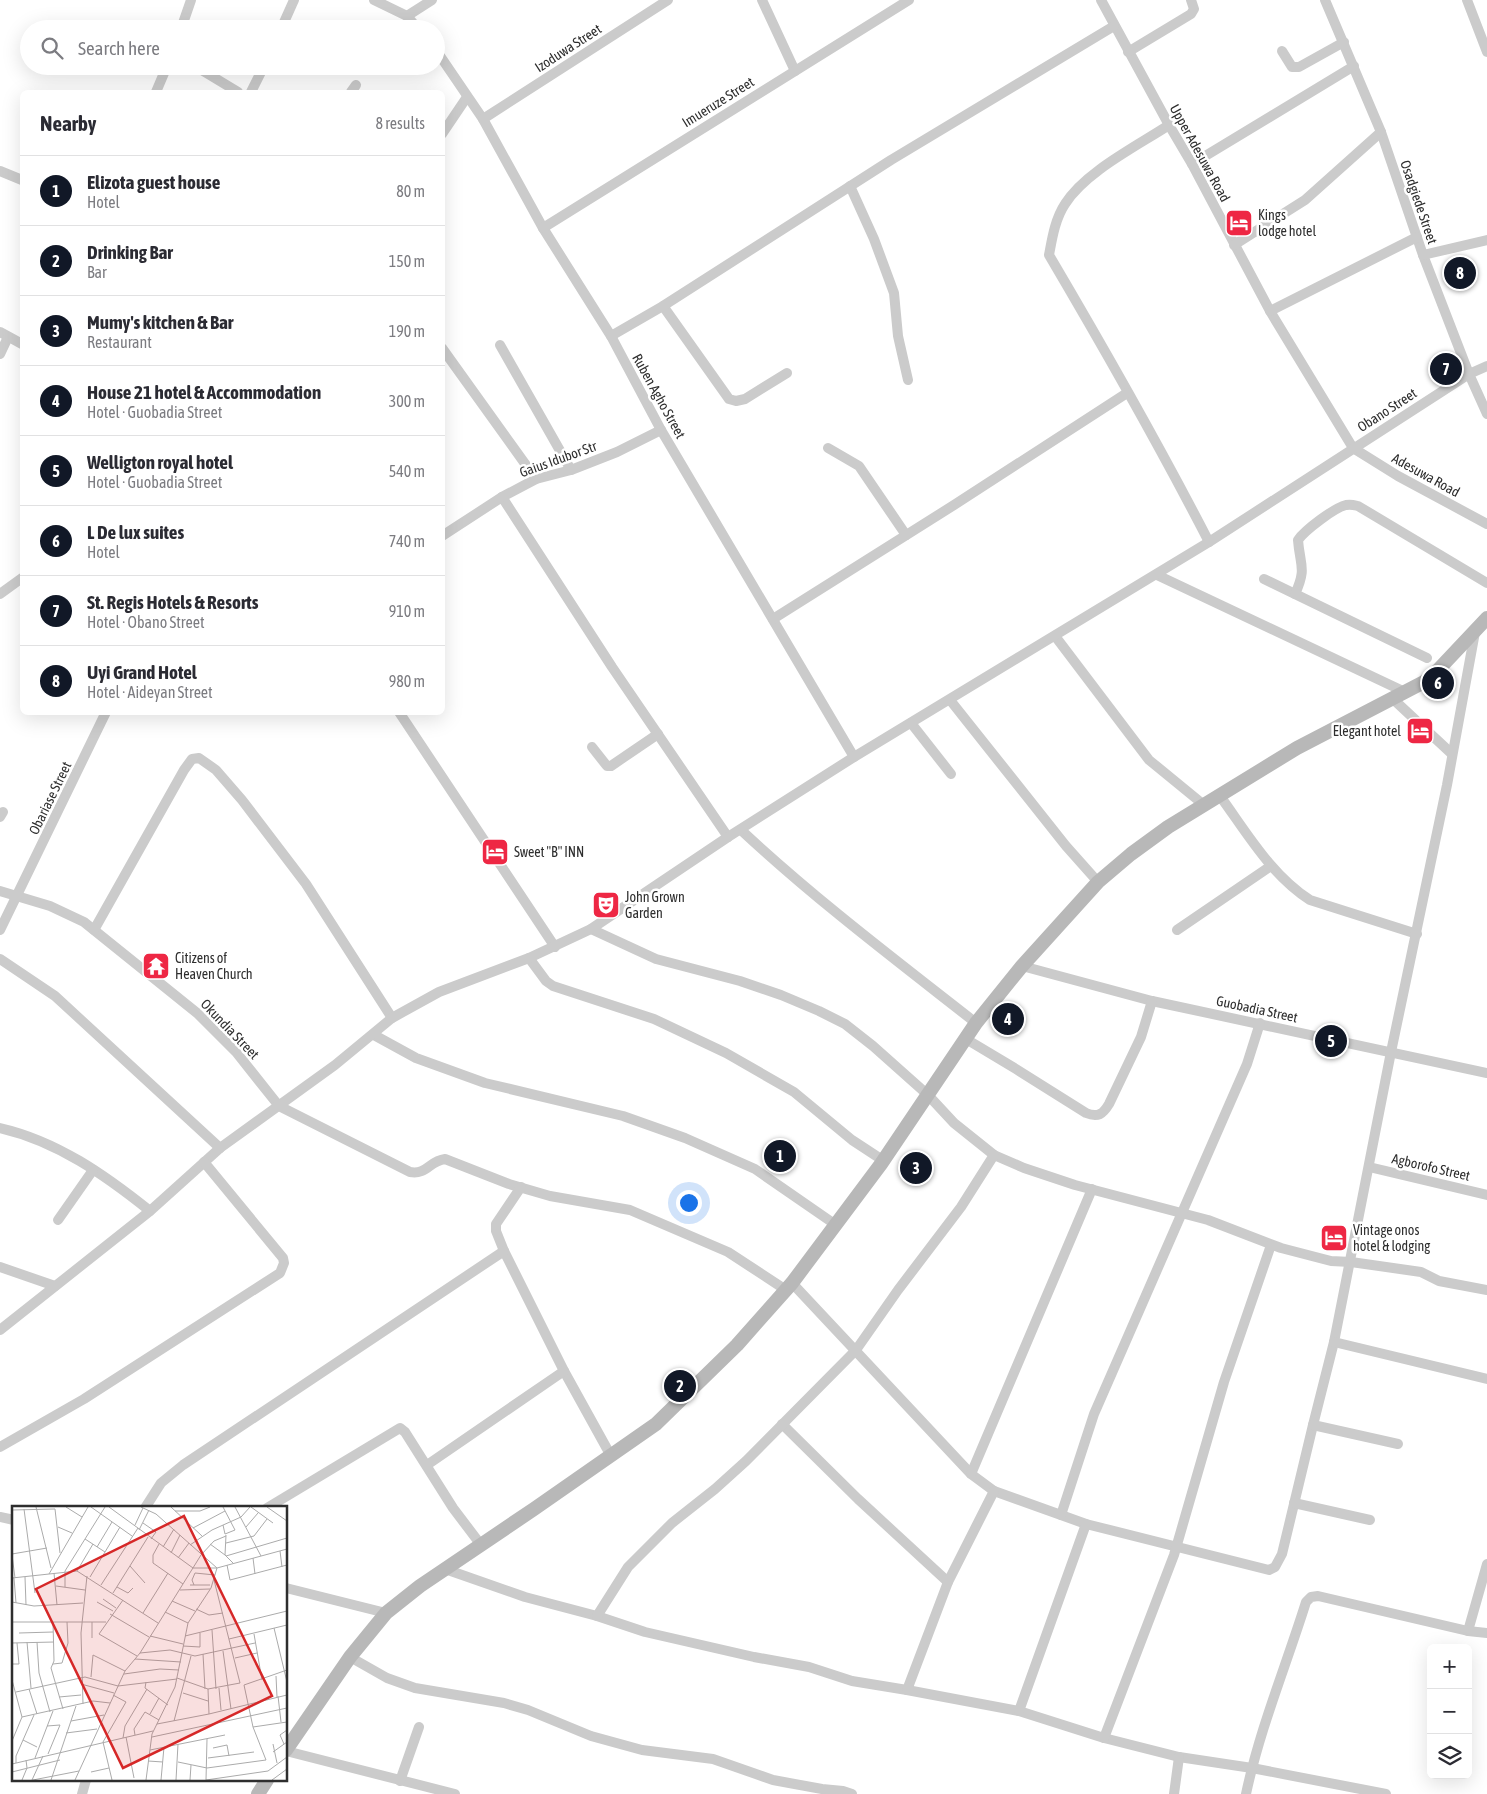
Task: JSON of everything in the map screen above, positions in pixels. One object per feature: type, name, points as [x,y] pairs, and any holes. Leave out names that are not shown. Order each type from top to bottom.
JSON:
[{"type":"street","points":[[184,20],[191,0]]},
{"type":"street","points":[[285,20],[294,0]]},
{"type":"street","points":[[374,0],[407,16],[410,20]]},
{"type":"street","points":[[407,16],[432,0]]},
{"type":"street","name":"Izoduwa Street","points":[[483,119],[668,0]]},
{"type":"street","points":[[762,0],[795,70]]},
{"type":"street","name":"Imueruze Street","points":[[542,228],[909,0]]},
{"type":"street","name":"Upper Adesuwa Road","points":[[1101,0],[1168,125],[1192,164],[1270,311],[1353,448]]},
{"type":"street","points":[[1128,52],[1192,14],[1194,9],[1191,0]]},
{"type":"street","name":"Osadgiede Street","points":[[1325,0],[1381,132],[1416,237],[1469,374],[1487,414]]},
{"type":"street","points":[[1467,0],[1487,52]]},
{"type":"street","points":[[611,336],[663,306],[850,186],[1114,26]]},
{"type":"street","points":[[1282,51],[1292,67],[1299,67],[1344,42]]},
{"type":"street","name":"Ruben Agho Street","points":[[445,63],[483,119],[542,228],[611,336],[661,430],[854,756]]},
{"type":"street","points":[[1192,164],[1354,66]]},
{"type":"street","points":[[157,90],[163,75]]},
{"type":"street","points":[[210,75],[235,90]]},
{"type":"street","points":[[252,90],[260,75]]},
{"type":"street","points":[[445,130],[468,97]]},
{"type":"street","points":[[1168,125],[1078,186],[1064,205],[1054,231],[1049,256],[1103,348],[1209,542]]},
{"type":"street","points":[[1234,245],[1305,200],[1381,132]]},
{"type":"street","points":[[0,171],[20,179]]},
{"type":"street","points":[[850,186],[874,239],[894,293],[898,336],[908,380]]},
{"type":"street","points":[[1270,311],[1416,237]]},
{"type":"street","points":[[1423,255],[1487,240]]},
{"type":"street","points":[[663,306],[729,399],[736,401],[745,399],[788,373]]},
{"type":"street","points":[[0,354],[4,334],[20,343]]},
{"type":"street","points":[[500,345],[571,470]]},
{"type":"street","points":[[445,352],[536,479]]},
{"type":"street","name":"Obano Street","points":[[0,1330],[150,1211],[220,1148],[374,1035],[392,1018],[439,992],[529,958],[591,929],[728,837],[854,756],[950,700],[1209,542],[1469,374],[1487,366]]},
{"type":"street","points":[[773,619],[1127,393]]},
{"type":"street","name":"Gaius Idubor Str","points":[[445,534],[502,497],[536,479],[571,470],[617,452],[661,430]]},
{"type":"street","points":[[828,448],[859,466],[906,535]]},
{"type":"street","name":"Adesuwa Road","points":[[1353,448],[1398,476],[1487,524]]},
{"type":"street","points":[[502,497],[612,667],[728,837]]},
{"type":"street","points":[[1295,594],[1302,580],[1303,571],[1298,540],[1302,534],[1324,518],[1340,507],[1349,504],[1358,506],[1487,583]]},
{"type":"street","points":[[1157,574],[1405,692]]},
{"type":"street","points":[[0,594],[20,579]]},
{"type":"street","points":[[1264,579],[1427,658]]},
{"type":"street","points":[[288,1747],[350,1657],[386,1613],[414,1590],[656,1424],[737,1345],[789,1286],[884,1161],[976,1023],[1022,966],[1098,882],[1168,827],[1297,748],[1424,682],[1438,670],[1487,618]]},
{"type":"street","points":[[279,1106],[410,1172],[418,1173],[424,1171],[437,1160],[446,1159],[550,1196],[630,1210],[728,1252],[789,1286],[856,1350],[971,1474],[994,1491],[1086,1524],[1269,1570],[1276,1567],[1282,1554],[1334,1342],[1391,1052],[1417,934],[1474,632]]},
{"type":"street","points":[[1055,636],[1149,760],[1204,805]]},
{"type":"street","points":[[1393,699],[1452,754]]},
{"type":"street","points":[[950,700],[1066,846],[1098,882]]},
{"type":"street","name":"Obariase Street","points":[[0,930],[105,715]]},
{"type":"street","points":[[401,715],[555,947]]},
{"type":"street","points":[[911,723],[951,774]]},
{"type":"street","points":[[592,747],[607,766],[611,766],[658,734]]},
{"type":"street","points":[[94,930],[184,770],[192,759],[199,758],[216,770],[242,800],[306,884],[392,1018]]},
{"type":"street","points":[[1220,796],[1270,866],[1301,895],[1310,900],[1417,934]]},
{"type":"street","points":[[741,830],[895,960],[976,1023]]},
{"type":"street","points":[[1177,930],[1270,866]]},
{"type":"street","name":"Okundia Street","points":[[0,891],[50,906],[84,922],[197,1013],[236,1052],[279,1106]]},
{"type":"street","points":[[591,929],[656,959],[740,980],[781,994],[845,1024],[928,1095],[954,1123],[994,1155],[1024,1168],[1092,1189],[1182,1213],[1238,1231],[1271,1245],[1331,1261],[1421,1272],[1439,1281],[1487,1290]]},
{"type":"street","points":[[529,958],[546,981],[553,986],[654,1019],[726,1054],[794,1092],[852,1140],[884,1161]]},
{"type":"street","points":[[0,959],[55,996],[220,1148]]},
{"type":"street","name":"Guobadia Street","points":[[1022,966],[1152,1001],[1487,1073]]},
{"type":"street","points":[[966,1039],[1086,1113],[1098,1116],[1104,1113],[1109,1104],[1141,1037],[1152,1001]]},
{"type":"street","points":[[1061,1515],[1094,1414],[1247,1064],[1260,1023]]},
{"type":"street","points":[[374,1035],[416,1058],[485,1083],[623,1116],[685,1138],[754,1169],[836,1225]]},
{"type":"street","points":[[0,1128],[46,1142],[114,1183],[150,1211]]},
{"type":"street","points":[[597,1616],[628,1566],[672,1524],[746,1461],[856,1350],[898,1290],[961,1207],[994,1155]]},
{"type":"street","points":[[0,1447],[84,1399],[280,1273],[284,1263],[283,1258],[204,1162]]},
{"type":"street","name":"Agborofo Street","points":[[1369,1167],[1487,1194]]},
{"type":"street","points":[[58,1220],[93,1170]]},
{"type":"street","points":[[521,1187],[496,1224],[496,1232],[564,1371],[611,1456]]},
{"type":"street","points":[[971,1474],[1092,1189]]},
{"type":"street","points":[[1104,1738],[1176,1547],[1224,1382],[1271,1245]]},
{"type":"street","points":[[146,1506],[161,1483],[183,1464],[504,1251]]},
{"type":"street","points":[[0,1267],[55,1286]]},
{"type":"street","points":[[1334,1342],[1487,1379]]},
{"type":"street","points":[[427,1465],[564,1371]]},
{"type":"street","points":[[782,1424],[858,1499],[948,1582]]},
{"type":"street","points":[[1313,1425],[1398,1444]]},
{"type":"street","points":[[270,1506],[400,1428],[405,1432],[427,1465],[453,1508],[481,1545]]},
{"type":"street","points":[[907,1690],[948,1582],[994,1491]]},
{"type":"street","points":[[1294,1504],[1370,1520]]},
{"type":"street","points":[[1020,1711],[1086,1524]]},
{"type":"street","points":[[1468,1630],[1487,1564]]},
{"type":"street","points":[[445,1569],[525,1597],[597,1616],[645,1632],[754,1657],[809,1667],[852,1681],[1020,1711],[1104,1738],[1180,1757],[1252,1768],[1386,1794]]},
{"type":"street","points":[[288,1588],[386,1613]]},
{"type":"street","points":[[1246,1794],[1252,1768],[1306,1602],[1310,1597],[1318,1596],[1487,1633]]},
{"type":"street","points":[[350,1657],[387,1678],[415,1688],[504,1703],[528,1710],[591,1736],[642,1750],[713,1759],[774,1780],[844,1791],[852,1794]]},
{"type":"street","points":[[404,1794],[405,1782],[420,1727]]},
{"type":"street","points":[[288,1751],[455,1794]]},
{"type":"street","points":[[1174,1794],[1180,1757]]},
{"type":"street","points":[[258,1794],[265,1782]]},
{"type":"place","name":"Kings lodge hotel","points":[[1239,223]]},
{"type":"place","name":"Uyi Grand Hotel","points":[[1460,273]]},
{"type":"place","name":"St. Regis Hotels & Resorts","points":[[1446,369]]},
{"type":"place","name":"L De lux suites","points":[[1438,683]]},
{"type":"place","name":"Elegant hotel","points":[[1420,731]]},
{"type":"place","name":"Sweet \"B\" INN","points":[[495,852]]},
{"type":"place","name":"John Grown Garden","points":[[606,905]]},
{"type":"place","name":"Citizens of Heaven Church","points":[[156,966]]},
{"type":"place","name":"House 21 hotel & Accommodation","points":[[1008,1019]]},
{"type":"place","name":"Welligton royal hotel","points":[[1331,1041]]},
{"type":"place","name":"Elizota guest house","points":[[780,1156]]},
{"type":"place","name":"Mumy's kitchen & Bar","points":[[916,1168]]},
{"type":"place","name":"Vintage onos hotel & lodging","points":[[1334,1238]]},
{"type":"place","name":"Drinking Bar","points":[[680,1386]]}]
